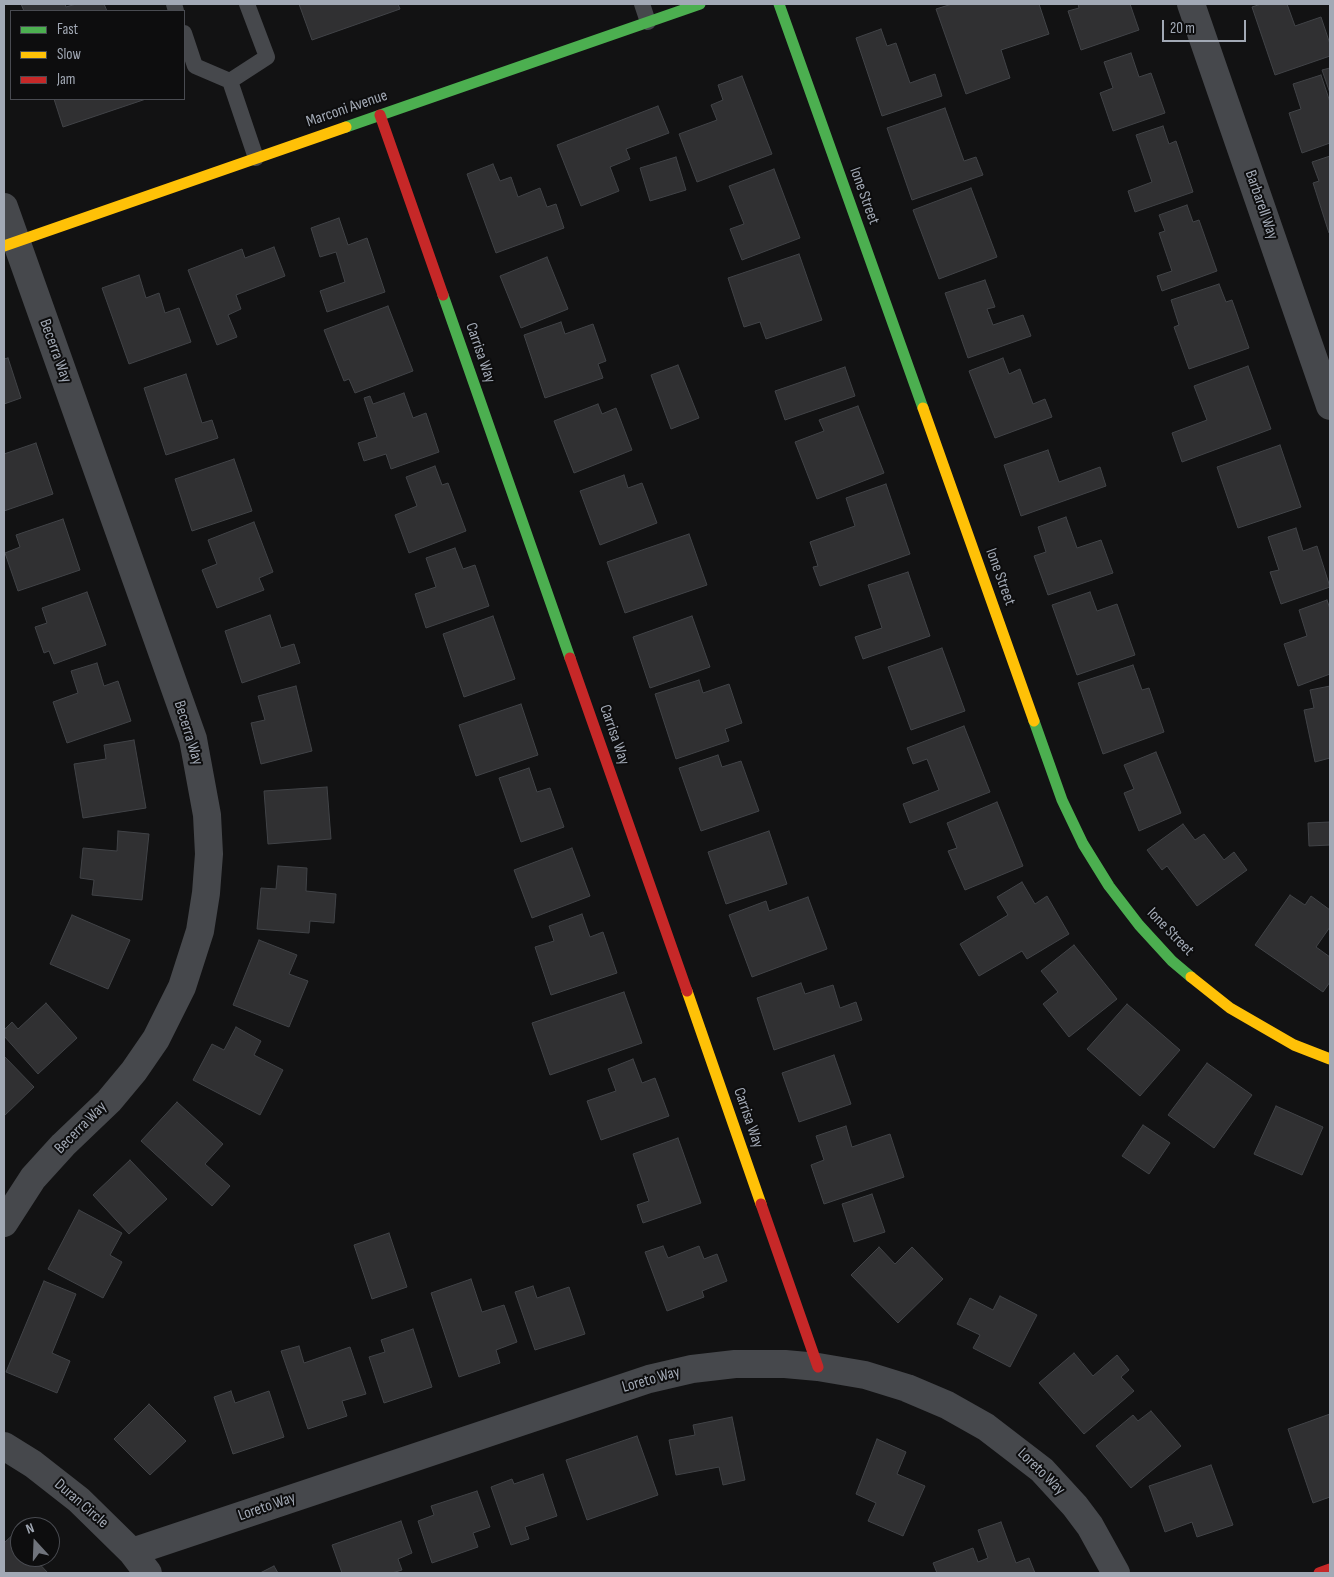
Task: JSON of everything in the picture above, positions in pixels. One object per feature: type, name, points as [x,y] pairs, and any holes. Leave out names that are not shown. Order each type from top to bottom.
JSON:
[{"type":"street","name":"Marconi Avenue","points":[[10,244],[700,4]]},
{"type":"street","name":"Ione Street","points":[[779,4],[1058,790],[1083,844],[1109,886],[1139,925],[1172,961],[1230,1008],[1294,1045],[1330,1059]]},
{"type":"street","name":"Barbarell Way","points":[[1191,4],[1330,406]]},
{"type":"street","name":"Carrisa Way","points":[[380,115],[818,1367]]},
{"type":"street","name":"Becerra Way","points":[[4,207],[10,244],[192,739],[207,815],[209,854],[206,893],[200,931],[182,987],[156,1039],[134,1071],[109,1101],[63,1145],[33,1178],[4,1224]]},
{"type":"street","name":"Loreto Way","points":[[140,1563],[649,1379],[692,1369],[735,1364],[785,1364],[818,1367],[865,1376],[907,1388],[947,1405],[1004,1439],[1042,1470],[1074,1506],[1090,1526],[1116,1573]]},
{"type":"street","name":"Duran Circle","points":[[4,1446],[33,1464],[79,1500],[140,1563]]},
{"type":"street","points":[[1319,1573],[1330,1569]]},
{"type":"lane","points":[[230,81],[266,57],[247,4]]},
{"type":"lane","points":[[642,4],[648,22]]},
{"type":"lane","points":[[185,36],[195,66],[230,81],[256,158]]},
{"type":"building","points":[[21,4],[65,4],[66,7],[76,4],[104,4],[107,10],[24,10]]},
{"type":"building","points":[[299,4],[398,4],[400,9],[312,40]]},
{"type":"building","points":[[952,4],[1039,4],[1049,34],[1001,50],[1010,78],[966,94],[936,9]]},
{"type":"building","points":[[1078,4],[1130,4],[1139,30],[1081,50],[1068,11],[1079,8]]},
{"type":"building","points":[[1261,4],[1287,4],[1295,26],[1321,17],[1330,44],[1330,56],[1275,75],[1252,7]]},
{"type":"building","points":[[881,29],[887,46],[896,43],[910,83],[935,74],[942,96],[882,116],[856,38]]},
{"type":"building","points":[[1131,53],[1139,77],[1151,73],[1165,113],[1113,131],[1100,93],[1113,88],[1104,62]]},
{"type":"building","points":[[1330,68],[1330,93],[1322,70]]},
{"type":"building","points":[[1321,75],[1330,102],[1330,143],[1302,153],[1289,113],[1301,109],[1293,84]]},
{"type":"building","points":[[742,76],[772,154],[697,182],[679,134],[717,120],[711,105],[723,100],[718,85]]},
{"type":"building","points":[[54,100],[143,100],[63,127]]},
{"type":"building","points":[[658,106],[669,133],[626,149],[630,159],[610,167],[619,191],[581,206],[557,145]]},
{"type":"building","points":[[945,108],[964,161],[976,157],[983,175],[912,200],[887,128]]},
{"type":"building","points":[[1163,126],[1169,144],[1176,141],[1193,192],[1135,212],[1128,191],[1152,182],[1136,135]]},
{"type":"building","points":[[1330,156],[1329,233],[1313,183],[1319,181],[1312,162]]},
{"type":"building","points":[[676,157],[686,190],[650,201],[640,168]]},
{"type":"building","points":[[493,164],[500,181],[511,177],[518,197],[540,188],[547,207],[556,204],[564,228],[496,253],[467,174]]},
{"type":"building","points":[[774,169],[800,238],[742,260],[730,229],[744,224],[729,186]]},
{"type":"building","points":[[971,188],[997,257],[939,279],[913,210]]},
{"type":"building","points":[[1187,205],[1193,222],[1199,220],[1217,271],[1162,291],[1157,276],[1172,271],[1159,233],[1165,231],[1159,215]]},
{"type":"building","points":[[339,218],[348,245],[367,238],[385,292],[327,312],[320,291],[345,282],[336,252],[320,257],[311,228]]},
{"type":"building","points":[[274,247],[285,276],[236,295],[241,309],[228,315],[237,337],[217,345],[188,270],[242,249],[245,258]]},
{"type":"building","points":[[799,254],[822,320],[766,339],[760,322],[744,327],[728,278]]},
{"type":"building","points":[[547,257],[568,309],[521,328],[500,276]]},
{"type":"building","points":[[139,275],[146,298],[159,293],[165,313],[179,308],[191,342],[129,364],[102,288]]},
{"type":"building","points":[[985,280],[995,307],[987,309],[993,325],[1023,315],[1031,336],[968,358],[945,293]]},
{"type":"building","points":[[1219,284],[1226,302],[1232,300],[1249,348],[1189,369],[1174,327],[1179,325],[1171,300]]},
{"type":"building","points":[[388,306],[413,371],[355,393],[349,379],[344,381],[324,330]]},
{"type":"building","points":[[561,322],[565,334],[593,324],[606,361],[598,364],[603,378],[545,398],[524,335]]},
{"type":"building","points":[[8,358],[21,398],[4,404],[4,359]]},
{"type":"building","points":[[1003,358],[1009,374],[1020,369],[1033,404],[1045,399],[1052,417],[995,438],[969,371]]},
{"type":"building","points":[[678,365],[699,418],[671,429],[651,375]]},
{"type":"building","points":[[1248,366],[1271,429],[1182,462],[1172,433],[1207,420],[1194,386]]},
{"type":"building","points":[[845,367],[855,396],[785,420],[775,391]]},
{"type":"building","points":[[186,374],[202,423],[212,420],[218,438],[166,455],[144,388]]},
{"type":"building","points":[[404,393],[413,418],[426,413],[439,452],[391,469],[386,454],[364,461],[358,443],[377,437],[364,398],[370,396],[373,404]]},
{"type":"building","points":[[598,404],[602,414],[616,408],[632,450],[574,473],[554,421]]},
{"type":"building","points":[[858,406],[884,473],[817,499],[795,442],[824,431],[819,420]]},
{"type":"building","points":[[36,443],[53,494],[4,511],[4,454]]},
{"type":"building","points":[[1280,445],[1301,507],[1238,528],[1217,467]]},
{"type":"building","points":[[1048,450],[1059,482],[1100,467],[1106,486],[1021,516],[1004,465]]},
{"type":"building","points":[[234,459],[252,511],[192,531],[175,479]]},
{"type":"building","points":[[435,466],[442,485],[448,483],[466,531],[409,553],[395,515],[417,506],[406,477]]},
{"type":"building","points":[[624,475],[628,488],[642,483],[657,523],[600,545],[580,491]]},
{"type":"building","points":[[886,484],[910,554],[820,586],[813,567],[818,566],[810,542],[855,526],[846,498]]},
{"type":"building","points":[[1066,517],[1077,548],[1101,540],[1113,573],[1048,595],[1034,556],[1046,552],[1038,527]]},
{"type":"building","points":[[63,519],[80,570],[18,591],[5,553],[20,547],[16,535]]},
{"type":"building","points":[[254,522],[273,572],[259,578],[264,590],[217,608],[202,570],[217,564],[208,540]]},
{"type":"building","points":[[1296,528],[1303,551],[1317,546],[1330,587],[1281,604],[1270,572],[1279,570],[1268,537]]},
{"type":"building","points":[[689,534],[707,585],[625,613],[607,562]]},
{"type":"building","points":[[455,548],[463,569],[475,565],[489,606],[426,628],[415,594],[436,587],[426,558]]},
{"type":"building","points":[[908,572],[930,636],[863,659],[855,637],[882,628],[868,585]]},
{"type":"building","points":[[87,592],[106,645],[54,664],[49,651],[44,653],[35,627],[47,623],[42,608]]},
{"type":"building","points":[[1090,592],[1097,611],[1117,604],[1135,655],[1077,675],[1052,605]]},
{"type":"building","points":[[1327,600],[1330,609],[1330,674],[1298,686],[1284,644],[1307,636],[1299,610]]},
{"type":"building","points":[[270,615],[281,648],[294,644],[300,663],[242,683],[225,631]]},
{"type":"building","points":[[493,616],[515,679],[464,697],[443,634]]},
{"type":"building","points":[[692,616],[710,667],[650,688],[633,637]]},
{"type":"building","points":[[942,648],[965,711],[911,730],[888,667]]},
{"type":"building","points":[[97,663],[104,686],[118,681],[131,721],[67,743],[53,702],[78,693],[71,671]]},
{"type":"building","points":[[1133,665],[1142,690],[1149,688],[1164,732],[1103,754],[1078,683]]},
{"type":"building","points":[[699,680],[703,693],[729,684],[742,723],[725,729],[729,741],[676,759],[655,694]]},
{"type":"building","points":[[296,686],[312,751],[261,764],[251,723],[265,720],[258,696]]},
{"type":"building","points":[[1330,686],[1330,758],[1315,762],[1304,710],[1314,708],[1310,690]]},
{"type":"building","points":[[521,704],[538,755],[476,776],[459,725]]},
{"type":"building","points":[[964,726],[990,792],[910,823],[903,804],[939,790],[927,759],[913,764],[907,748]]},
{"type":"building","points":[[134,740],[146,808],[83,818],[74,764],[106,759],[104,745]]},
{"type":"building","points":[[1156,752],[1181,813],[1139,831],[1124,793],[1134,789],[1124,765]]},
{"type":"building","points":[[718,755],[722,767],[741,761],[759,811],[701,831],[679,768]]},
{"type":"building","points":[[529,768],[537,792],[550,788],[564,827],[521,842],[499,778]]},
{"type":"building","points":[[327,787],[331,839],[268,844],[264,791]]},
{"type":"building","points":[[997,802],[1023,866],[965,890],[948,851],[957,848],[947,823]]},
{"type":"building","points":[[1330,822],[1330,845],[1309,846],[1308,823]]},
{"type":"building","points":[[1183,824],[1195,840],[1204,834],[1224,860],[1234,852],[1247,870],[1197,906],[1167,866],[1162,870],[1147,850]]},
{"type":"building","points":[[118,831],[149,834],[142,900],[92,895],[94,880],[80,878],[83,848],[117,851]]},
{"type":"building","points":[[769,831],[787,884],[726,904],[708,852]]},
{"type":"building","points":[[572,848],[590,896],[532,918],[514,870]]},
{"type":"building","points":[[278,866],[307,868],[306,891],[336,894],[334,923],[310,921],[309,933],[257,929],[261,888],[276,889]]},
{"type":"building","points":[[1022,882],[1035,904],[1047,896],[1069,934],[1027,959],[1022,951],[979,976],[960,944],[1008,915],[997,897]]},
{"type":"building","points":[[1290,895],[1305,905],[1311,896],[1330,910],[1330,927],[1316,947],[1330,957],[1330,982],[1323,992],[1255,945]]},
{"type":"building","points":[[808,897],[827,949],[752,977],[729,915],[766,901],[769,911]]},
{"type":"building","points":[[582,914],[590,937],[603,932],[617,973],[551,995],[535,947],[554,941],[549,926]]},
{"type":"building","points":[[72,915],[130,940],[108,989],[50,964]]},
{"type":"building","points":[[259,940],[297,955],[289,974],[308,981],[289,1027],[233,1005]]},
{"type":"building","points":[[1074,945],[1117,999],[1069,1037],[1043,1004],[1058,992],[1041,971]]},
{"type":"building","points":[[801,983],[805,994],[833,985],[840,1008],[856,1002],[862,1020],[774,1050],[757,998]]},
{"type":"building","points":[[624,992],[642,1043],[550,1075],[532,1023]]},
{"type":"building","points":[[46,1003],[77,1038],[38,1074],[4,1036],[4,1030],[12,1022],[18,1029]]},
{"type":"building","points":[[1127,1004],[1180,1050],[1140,1096],[1087,1049]]},
{"type":"building","points":[[236,1027],[261,1041],[254,1055],[283,1070],[260,1115],[193,1080],[212,1044],[224,1050]]},
{"type":"building","points":[[834,1055],[851,1104],[799,1122],[782,1073]]},
{"type":"building","points":[[4,1056],[34,1087],[4,1116]]},
{"type":"building","points":[[633,1059],[642,1083],[655,1078],[669,1116],[601,1140],[587,1101],[616,1091],[608,1069]]},
{"type":"building","points":[[1207,1063],[1252,1095],[1214,1148],[1168,1115]]},
{"type":"building","points":[[177,1102],[223,1144],[205,1164],[230,1186],[212,1206],[141,1141]]},
{"type":"building","points":[[1276,1106],[1323,1127],[1302,1175],[1254,1154]]},
{"type":"building","points":[[1143,1125],[1170,1143],[1149,1174],[1122,1156]]},
{"type":"building","points":[[846,1126],[852,1147],[890,1134],[904,1177],[824,1204],[811,1165],[824,1160],[816,1136]]},
{"type":"building","points":[[678,1138],[701,1203],[643,1223],[637,1205],[649,1201],[633,1154]]},
{"type":"building","points":[[130,1160],[167,1199],[129,1234],[93,1195]]},
{"type":"building","points":[[872,1194],[885,1232],[854,1242],[842,1204]]},
{"type":"building","points":[[79,1210],[122,1233],[110,1255],[122,1262],[103,1298],[48,1269]]},
{"type":"building","points":[[389,1233],[407,1287],[372,1299],[354,1245]]},
{"type":"building","points":[[663,1246],[668,1258],[699,1246],[704,1259],[717,1254],[727,1281],[702,1291],[704,1297],[667,1311],[645,1252]]},
{"type":"building","points":[[879,1247],[895,1264],[912,1247],[943,1279],[898,1323],[851,1275]]},
{"type":"building","points":[[471,1279],[482,1312],[504,1305],[517,1342],[496,1350],[500,1363],[459,1377],[431,1293]]},
{"type":"building","points":[[44,1281],[76,1294],[52,1353],[70,1361],[57,1393],[6,1372]]},
{"type":"building","points":[[533,1286],[537,1298],[569,1287],[585,1334],[535,1350],[515,1292]]},
{"type":"building","points":[[1000,1296],[1037,1315],[1010,1367],[973,1348],[980,1335],[957,1324],[970,1298],[993,1310]]},
{"type":"building","points":[[413,1329],[432,1387],[384,1403],[369,1357],[385,1352],[381,1340]]},
{"type":"building","points":[[299,1346],[304,1363],[350,1347],[366,1394],[342,1401],[347,1416],[308,1429],[281,1351]]},
{"type":"building","points":[[1074,1353],[1093,1376],[1117,1355],[1129,1370],[1121,1377],[1134,1391],[1084,1434],[1039,1383]]},
{"type":"building","points":[[231,1391],[235,1403],[269,1391],[284,1437],[233,1454],[214,1397]]},
{"type":"building","points":[[149,1404],[186,1441],[150,1475],[114,1439]]},
{"type":"building","points":[[1151,1411],[1181,1446],[1131,1488],[1096,1446],[1133,1415],[1138,1421]]},
{"type":"building","points":[[1330,1414],[1330,1497],[1313,1503],[1288,1429]]},
{"type":"building","points":[[732,1417],[745,1480],[723,1485],[719,1467],[676,1475],[669,1440],[695,1435],[693,1425]]},
{"type":"building","points":[[637,1436],[658,1495],[587,1520],[566,1460]]},
{"type":"building","points":[[877,1439],[906,1452],[897,1474],[925,1486],[903,1536],[868,1521],[876,1503],[856,1494]]},
{"type":"building","points":[[1211,1465],[1233,1525],[1197,1537],[1192,1522],[1165,1532],[1149,1486]]},
{"type":"building","points":[[543,1474],[557,1516],[525,1527],[529,1539],[511,1545],[491,1487],[512,1479],[514,1484]]},
{"type":"building","points":[[477,1491],[490,1527],[473,1533],[478,1547],[432,1563],[418,1521],[434,1515],[431,1506]]},
{"type":"building","points":[[401,1521],[412,1553],[398,1559],[402,1570],[392,1573],[342,1573],[332,1545]]},
{"type":"building","points":[[1001,1522],[1016,1563],[1029,1558],[1035,1573],[937,1573],[933,1563],[973,1548],[978,1562],[988,1558],[978,1530]]},
{"type":"building","points":[[10,1537],[10,1567],[42,1567],[48,1573],[4,1573],[4,1543]]},
{"type":"building","points":[[274,1566],[278,1573],[260,1573]]},
{"type":"traffic: fast","points":[[346,127],[700,4]]},
{"type":"traffic: fast","points":[[779,4],[923,408]]},
{"type":"traffic: fast","points":[[443,295],[570,658]]},
{"type":"traffic: fast","points":[[1034,721],[1062,800],[1083,844],[1109,886],[1139,925],[1172,961],[1191,977]]},
{"type":"traffic: slow","points":[[4,246],[346,127]]},
{"type":"traffic: slow","points":[[923,408],[1034,721]]},
{"type":"traffic: slow","points":[[1191,977],[1230,1008],[1294,1045],[1330,1059]]},
{"type":"traffic: slow","points":[[687,991],[761,1204]]},
{"type":"traffic: jam","points":[[380,115],[443,295]]},
{"type":"traffic: jam","points":[[570,658],[687,991]]},
{"type":"traffic: jam","points":[[761,1204],[818,1367]]},
{"type":"traffic: jam","points":[[1319,1573],[1330,1569]]}]
